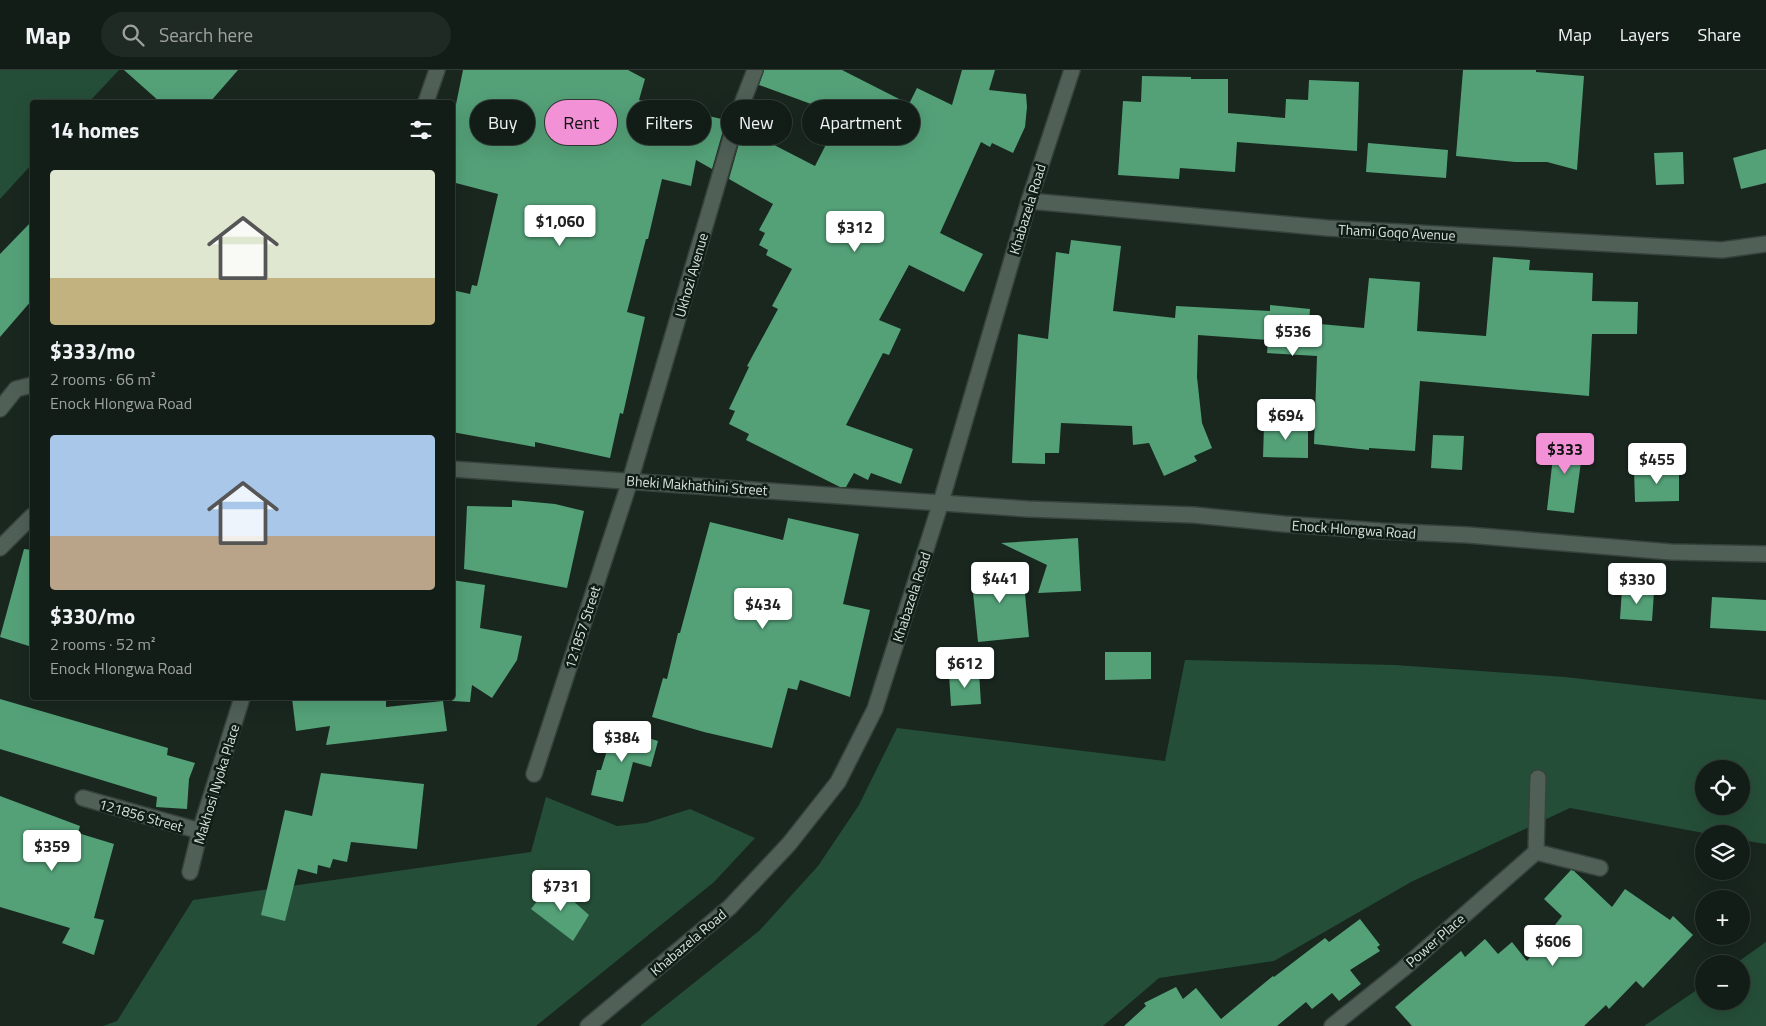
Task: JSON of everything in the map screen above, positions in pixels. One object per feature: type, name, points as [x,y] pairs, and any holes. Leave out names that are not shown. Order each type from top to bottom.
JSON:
[{"type":"street","points":[[427,100],[437,70]]},
{"type":"street","name":"Ukhozi Avenue","points":[[630,481],[738,114],[755,70]]},
{"type":"street","name":"Khabazela Road","points":[[589,1026],[730,907],[790,844],[838,782],[875,709],[941,502],[1029,201],[1072,70]]},
{"type":"street","name":"Thami Goqo Avenue","points":[[1029,201],[1327,228],[1722,250],[1766,244]]},
{"type":"street","points":[[0,409],[16,389],[30,386]]},
{"type":"street","name":"Bheki Makhathini Street","points":[[455,470],[941,502]]},
{"type":"street","name":"121857 Street","points":[[534,774],[630,481]]},
{"type":"street","name":"Enock Hlongwa Road","points":[[941,502],[1028,509],[1194,515],[1362,530],[1468,535],[1671,552],[1766,554]]},
{"type":"street","points":[[0,548],[30,518]]},
{"type":"street","name":"Makhosi Nyoka Place","points":[[190,872],[200,832],[241,700]]},
{"type":"street","points":[[1538,778],[1536,852],[1600,868]]},
{"type":"street","name":"121856 Street","points":[[83,798],[200,832]]},
{"type":"street","name":"Power Place","points":[[1332,1026],[1403,969],[1536,852]]},
{"type":"green space","points":[[0,70],[119,70],[91,100],[30,100],[30,166],[0,199]]},
{"type":"green space","points":[[1185,660],[1395,665],[1565,677],[1766,700],[1766,844],[1750,841],[1750,825],[1695,825],[1695,831],[1570,808],[1411,882],[1274,961],[1159,978],[1103,1026],[640,1026],[759,931],[818,866],[859,805],[897,728],[1165,761]]},
{"type":"green space","points":[[546,797],[617,826],[646,823],[690,809],[755,838],[714,882],[536,1026],[103,1026],[117,1021],[193,900],[531,852]]},
{"type":"green space","points":[[1766,942],[1766,1026],[1644,1026],[1695,991],[1695,1010],[1750,1010],[1750,955],[1748,955]]},
{"type":"building","points":[[124,70],[238,70],[212,100],[158,100]]},
{"type":"building","points":[[463,70],[628,70],[645,79],[639,100],[627,100],[627,145],[711,145],[711,117],[721,119],[721,138],[712,169],[696,160],[691,186],[662,179],[648,239],[646,239],[627,312],[645,317],[623,414],[620,413],[610,458],[535,442],[535,447],[455,433],[455,291],[470,294],[472,285],[477,286],[498,194],[455,183],[455,109]]},
{"type":"building","points":[[764,70],[842,70],[901,100],[802,101],[759,85]]},
{"type":"building","points":[[962,70],[995,70],[989,90],[1026,94],[1025,127],[1013,153],[992,143],[990,147],[981,142],[940,233],[983,254],[964,292],[909,265],[879,320],[901,329],[889,355],[883,353],[846,425],[913,449],[901,484],[871,473],[868,480],[854,473],[846,487],[840,487],[746,440],[749,434],[729,424],[735,411],[729,409],[749,367],[747,366],[778,309],[772,306],[792,269],[766,255],[768,250],[759,245],[765,233],[759,230],[773,204],[729,179],[739,145],[774,145],[815,166],[826,145],[920,145],[920,100],[911,100],[917,88],[952,105]]},
{"type":"building","points":[[1463,70],[1536,70],[1536,72],[1584,76],[1577,170],[1547,162],[1515,162],[1456,156]]},
{"type":"building","points":[[1142,76],[1228,79],[1228,113],[1285,118],[1286,99],[1308,100],[1309,80],[1359,82],[1357,151],[1237,142],[1235,172],[1180,168],[1179,179],[1118,175],[1123,101],[1141,102]]},
{"type":"building","points":[[1368,143],[1448,150],[1446,178],[1366,172]]},
{"type":"building","points":[[1766,149],[1766,183],[1741,189],[1733,158]]},
{"type":"building","points":[[1683,152],[1684,184],[1656,185],[1654,153]]},
{"type":"building","points":[[30,223],[30,302],[0,337],[0,254]]},
{"type":"building","points":[[1071,240],[1121,246],[1113,311],[1175,318],[1176,306],[1270,311],[1270,305],[1310,309],[1309,323],[1364,328],[1369,278],[1420,282],[1417,331],[1486,336],[1493,257],[1530,260],[1529,270],[1593,273],[1592,301],[1638,302],[1637,334],[1592,334],[1589,396],[1420,381],[1415,451],[1369,448],[1369,450],[1314,444],[1317,356],[1267,353],[1268,340],[1198,335],[1197,377],[1202,423],[1212,448],[1194,456],[1197,461],[1164,476],[1149,443],[1133,445],[1132,426],[1061,423],[1059,453],[1045,453],[1045,464],[1012,463],[1018,334],[1048,339],[1056,252],[1069,254]]},
{"type":"building","points":[[1264,425],[1308,425],[1308,458],[1263,457]]},
{"type":"building","points":[[1433,435],[1464,436],[1462,470],[1431,468]]},
{"type":"building","points":[[1555,439],[1584,440],[1574,513],[1547,510]]},
{"type":"building","points":[[1679,469],[1679,501],[1635,502],[1634,470]]},
{"type":"building","points":[[512,500],[555,504],[584,511],[567,588],[464,569],[467,506],[512,507]]},
{"type":"building","points":[[788,518],[859,534],[843,604],[870,610],[850,697],[800,680],[797,690],[788,688],[772,748],[704,732],[652,717],[663,678],[667,679],[678,633],[680,633],[710,522],[783,540]]},
{"type":"building","points":[[1078,538],[1081,591],[1038,593],[1047,565],[1001,543]]},
{"type":"building","points":[[24,549],[30,550],[30,646],[0,637]]},
{"type":"building","points":[[986,563],[1023,572],[1029,637],[978,642],[971,573],[987,572]]},
{"type":"building","points":[[455,580],[485,585],[480,628],[522,636],[517,660],[492,698],[472,685],[470,702],[452,701],[455,700]]},
{"type":"building","points":[[1622,589],[1654,592],[1652,621],[1620,619]]},
{"type":"building","points":[[1712,597],[1766,600],[1766,631],[1710,628]]},
{"type":"building","points":[[1105,652],[1151,652],[1151,679],[1105,680]]},
{"type":"building","points":[[979,672],[981,704],[951,706],[949,674]]},
{"type":"building","points":[[0,699],[168,748],[167,755],[195,763],[189,779],[187,809],[156,807],[157,797],[0,749]]},
{"type":"building","points":[[292,700],[386,700],[386,707],[443,701],[447,731],[326,745],[330,726],[296,731]]},
{"type":"building","points":[[614,727],[658,741],[651,767],[633,762],[623,802],[591,795],[597,770],[601,770]]},
{"type":"building","points":[[321,773],[424,784],[417,849],[351,842],[347,862],[333,859],[330,868],[318,865],[317,874],[298,869],[285,921],[261,915],[285,810],[312,816]]},
{"type":"building","points":[[0,796],[80,826],[78,833],[114,844],[94,918],[104,920],[94,955],[62,943],[70,928],[0,907]]},
{"type":"building","points":[[1571,870],[1612,907],[1625,889],[1670,920],[1673,916],[1693,935],[1643,988],[1636,981],[1609,1009],[1606,1005],[1584,1026],[1412,1026],[1395,1007],[1461,951],[1465,957],[1485,939],[1498,954],[1512,942],[1527,961],[1562,916],[1544,899]]},
{"type":"building","points":[[552,882],[589,915],[573,941],[531,909]]},
{"type":"building","points":[[1360,919],[1380,945],[1377,947],[1380,951],[1350,970],[1361,984],[1339,1001],[1332,993],[1312,1009],[1306,1002],[1277,1026],[1124,1026],[1146,1006],[1144,1003],[1176,987],[1183,999],[1196,988],[1221,1019],[1273,976],[1325,938],[1329,942]]}]
